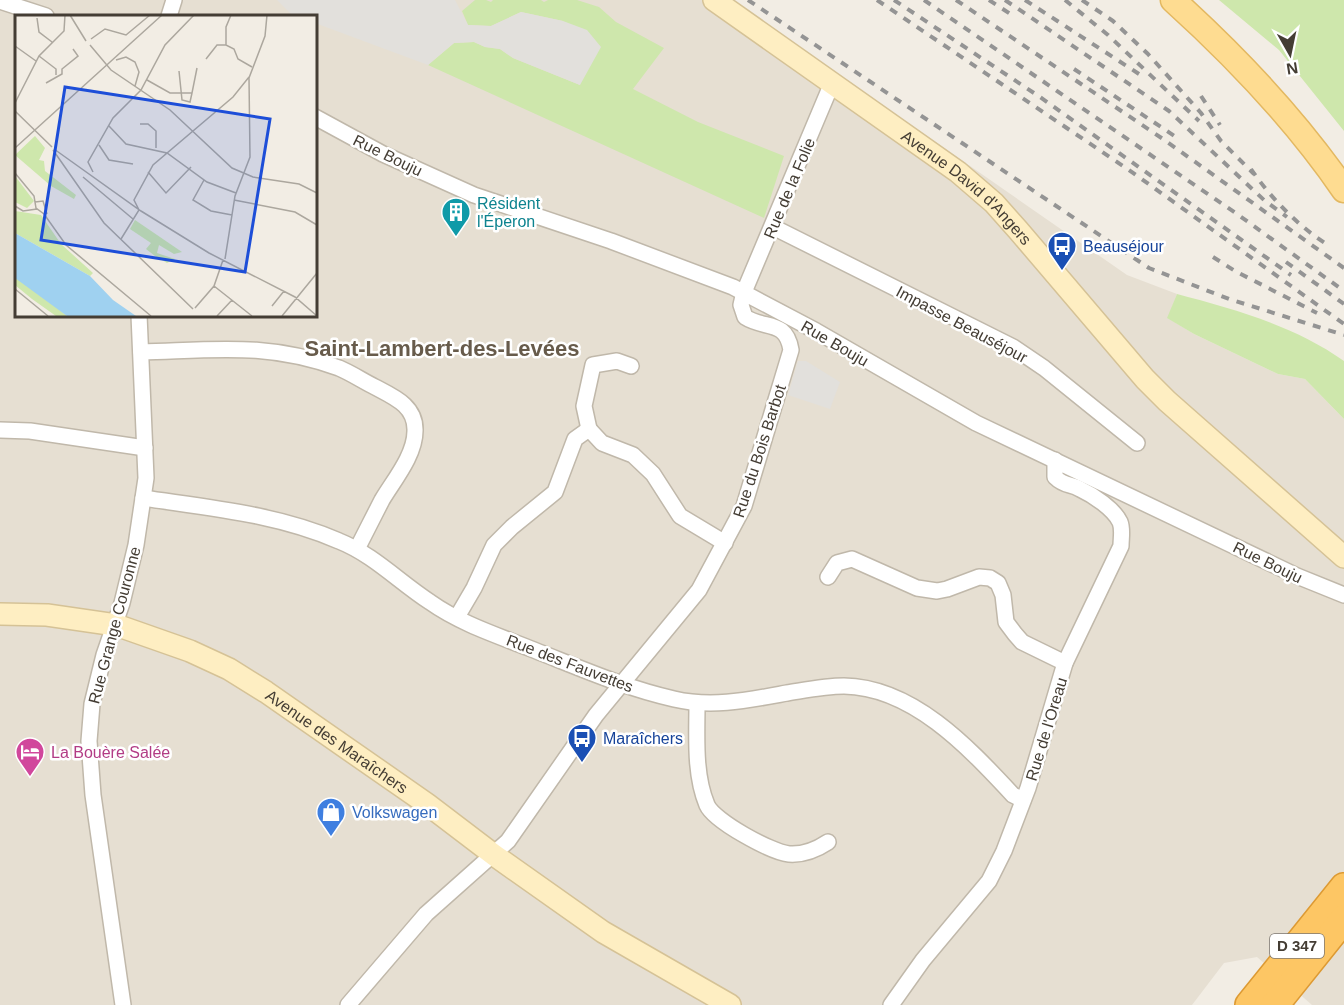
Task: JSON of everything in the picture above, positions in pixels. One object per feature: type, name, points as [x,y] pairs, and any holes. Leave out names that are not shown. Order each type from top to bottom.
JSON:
[{"type":"highway","name":"D 347","points":[[1250,1005],[1344,887]]},
{"type":"highway","name":"D 347","points":[[1275,1005],[1344,919]]},
{"type":"main road","points":[[1173,0],[1253,78],[1312,146],[1344,190]]},
{"type":"main road","points":[[1190,0],[1243,47],[1344,162]]},
{"type":"street","points":[[169,15],[174,0]]},
{"type":"street","name":"Avenue David d'Angers","points":[[714,0],[958,172],[994,203],[1145,379],[1344,557]]},
{"type":"street","points":[[0,1],[43,15]]},
{"type":"street","name":"Rue de la Folie","points":[[744,292],[832,83]]},
{"type":"street","name":"Rue Bouju","points":[[316,118],[383,154],[474,195],[611,241],[744,292],[976,423],[1297,576],[1344,595]]},
{"type":"street","name":"Impasse Beauséjour","points":[[773,227],[1013,347],[1044,368],[1137,443]]},
{"type":"street","name":"Rue du Bois Barbot","points":[[348,1005],[442,897],[508,841],[596,715],[693,598],[725,543],[744,506],[791,350],[789,338],[782,330],[771,324],[755,323],[745,317],[741,305],[744,292]]},
{"type":"street","name":"Rue Grange Couronne","points":[[123,1005],[93,795],[89,741],[92,704],[105,655],[116,625],[136,545],[144,498],[146,478],[139,316]]},
{"type":"street","points":[[141,352],[242,348],[284,352],[339,369],[398,398],[407,406],[415,425],[413,443],[405,462],[357,549]]},
{"type":"street","points":[[631,366],[617,361],[593,365],[584,406],[589,429],[602,443],[633,455],[653,474],[680,516],[725,543]]},
{"type":"street","points":[[457,616],[474,588],[494,545],[555,492],[575,439],[589,429]]},
{"type":"street","points":[[0,430],[53,434],[145,448]]},
{"type":"street","name":"Rue de l'Oreau","points":[[891,1005],[922,960],[989,881],[1004,851],[1028,788],[1065,663],[1121,546],[1120,522],[1114,514],[1079,487],[1062,484],[1055,477],[1055,460]]},
{"type":"street","name":"Rue des Fauvettes","points":[[144,498],[258,515],[297,524],[357,549],[430,603],[481,630],[622,686],[697,704],[753,701],[820,688],[845,686],[893,697],[948,731],[1012,795],[1023,800]]},
{"type":"street","points":[[828,576],[837,563],[852,559],[918,588],[937,591],[979,577],[990,578],[998,583],[1003,595],[1006,622],[1022,642],[1065,663]]},
{"type":"street","name":"Avenue des Maraîchers","points":[[0,614],[47,615],[116,625],[190,651],[229,669],[266,692],[427,804],[494,855],[603,932],[730,1005]]},
{"type":"street","points":[[697,704],[701,784],[714,816],[777,851],[790,854],[806,853],[828,842]]},
{"type":"shaded area","points":[[0,0],[731,0],[1127,275],[1177,294],[1168,318],[1194,334],[1278,374],[1305,379],[1344,419],[1344,1005],[1312,1005],[1257,957],[1224,963],[1192,1005],[0,1005]]},
{"type":"shaded area","points":[[277,0],[455,0],[468,25],[491,26],[521,12],[563,21],[587,30],[601,47],[580,85],[513,58],[500,49],[485,47],[474,42],[454,43],[428,65],[316,23],[316,15],[291,14]]},
{"type":"shaded area","points":[[798,361],[806,361],[840,382],[830,409],[788,395]]},
{"type":"green space","points":[[475,0],[491,2],[493,0],[541,0],[544,2],[577,0],[599,7],[616,22],[664,48],[633,89],[698,122],[784,156],[764,218],[428,65],[454,43],[474,42],[485,47],[500,49],[513,58],[580,85],[563,21],[521,12],[491,26],[468,25],[462,11]]},
{"type":"green space","points":[[1219,0],[1344,0],[1344,131],[1279,50]]},
{"type":"green space","points":[[1177,294],[1285,328],[1344,361],[1344,419],[1305,379],[1278,374],[1194,334],[1167,318]]},
{"type":"railway","points":[[748,0],[1149,268],[1229,299],[1344,335]]},
{"type":"railway","points":[[877,0],[1129,170],[1344,324]]},
{"type":"railway","points":[[894,0],[1040,97],[1291,275]]},
{"type":"railway","points":[[924,0],[1237,214],[1344,291]]},
{"type":"railway","points":[[956,0],[1163,139],[1344,268]]},
{"type":"railway","points":[[989,0],[1012,15]]},
{"type":"railway","points":[[1005,0],[1169,111],[1264,200],[1287,217]]},
{"type":"railway","points":[[1025,0],[1139,74]]},
{"type":"railway","points":[[1065,0],[1108,35],[1199,121]]},
{"type":"railway","points":[[1082,0],[1113,21],[1148,54],[1201,113],[1221,141],[1254,174]]},
{"type":"railway","points":[[1074,69],[1176,137]]},
{"type":"railway","points":[[1201,96],[1220,125]]},
{"type":"railway","points":[[1251,169],[1285,210],[1325,243]]},
{"type":"railway","points":[[1213,257],[1235,271],[1317,313]]},
{"type":"railway","points":[[1286,262],[1344,304]]},
{"type":"place","name":"Résident l'Éperon","points":[[456,238]]},
{"type":"place","name":"Beauséjour","points":[[1062,272]]},
{"type":"place","name":"Maraîchers","points":[[582,764]]},
{"type":"place","name":"La Bouère Salée","points":[[30,778]]},
{"type":"place","name":"Volkswagen","points":[[331,838]]},
{"type":"district","name":"Saint-Lambert-des-Levées","points":[[442,348]]}]
